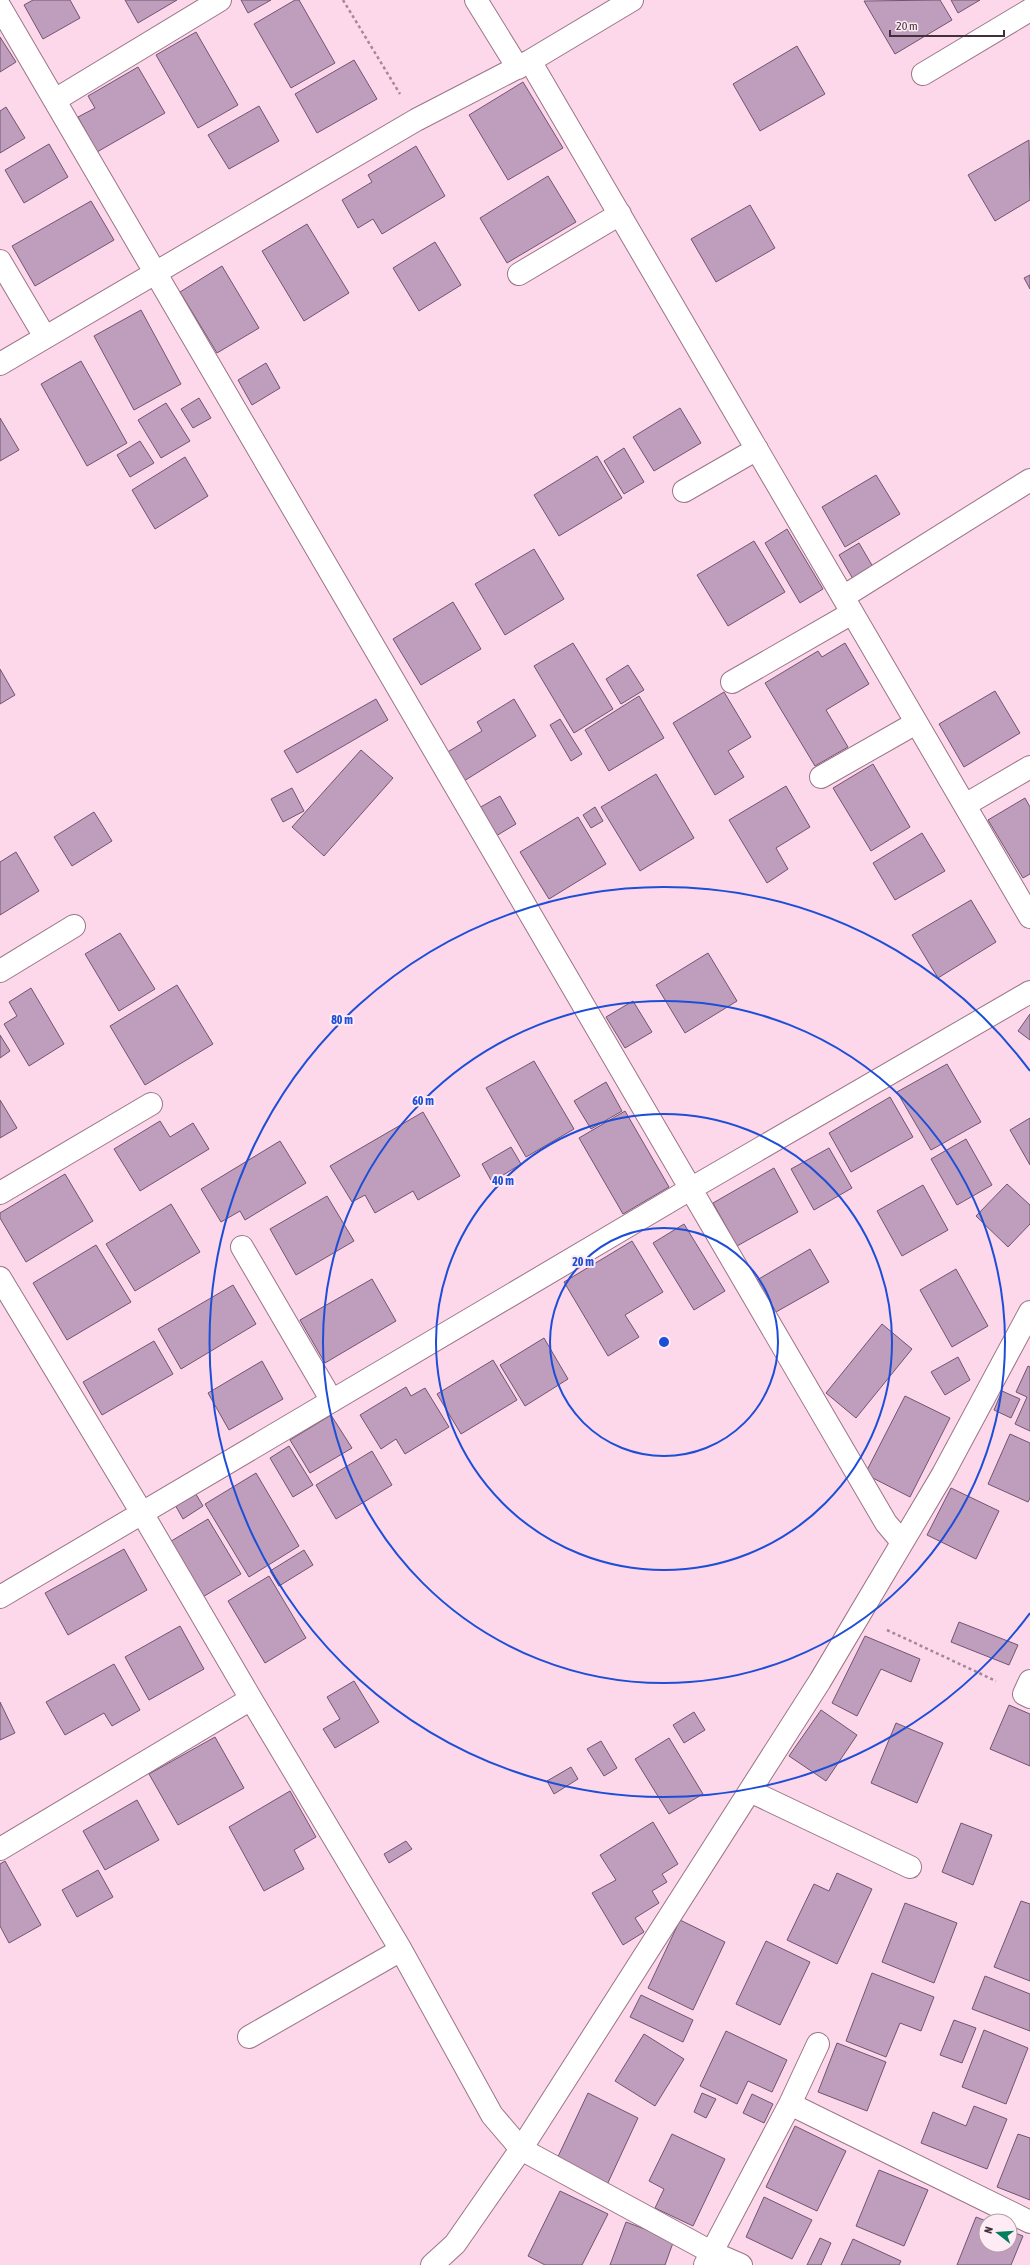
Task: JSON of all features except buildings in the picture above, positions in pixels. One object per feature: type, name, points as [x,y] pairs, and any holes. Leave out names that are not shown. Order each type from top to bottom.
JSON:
[{"type":"street","points":[[55,100],[220,0]]},
{"type":"street","points":[[476,0],[524,65],[620,214],[964,805],[1024,895],[1030,917]]},
{"type":"street","points":[[0,364],[416,120],[524,65],[632,0]]},
{"type":"street","points":[[0,7],[692,1188],[886,1523],[902,1542]]},
{"type":"street","points":[[923,74],[1030,10]]},
{"type":"street","points":[[519,274],[620,214]]},
{"type":"street","points":[[0,261],[45,338]]},
{"type":"street","points":[[684,490],[757,449]]},
{"type":"street","points":[[732,682],[1030,480]]},
{"type":"street","points":[[821,777],[916,723]]},
{"type":"street","points":[[964,805],[1030,767]]},
{"type":"street","points":[[0,971],[74,926]]},
{"type":"street","points":[[0,1597],[692,1188],[1030,992]]},
{"type":"street","points":[[0,1193],[150,1104]]},
{"type":"street","points":[[242,1247],[332,1401]]},
{"type":"street","points":[[0,1278],[142,1513],[401,1950],[492,2115],[521,2149],[708,2258],[741,2265]]},
{"type":"street","points":[[432,2265],[455,2244],[521,2149],[750,1791],[859,1616],[943,1474],[1030,1312]]},
{"type":"street","points":[[0,1849],[251,1699]]},
{"type":"street","points":[[750,1791],[910,1867]]},
{"type":"street","points":[[249,2037],[401,1950]]},
{"type":"street","points":[[708,2258],[790,2104],[818,2044]]},
{"type":"street","points":[[790,2104],[1030,2222]]},
{"type":"path","points":[[344,0],[416,120]]},
{"type":"path","points":[[859,1616],[1028,1691]]}]
